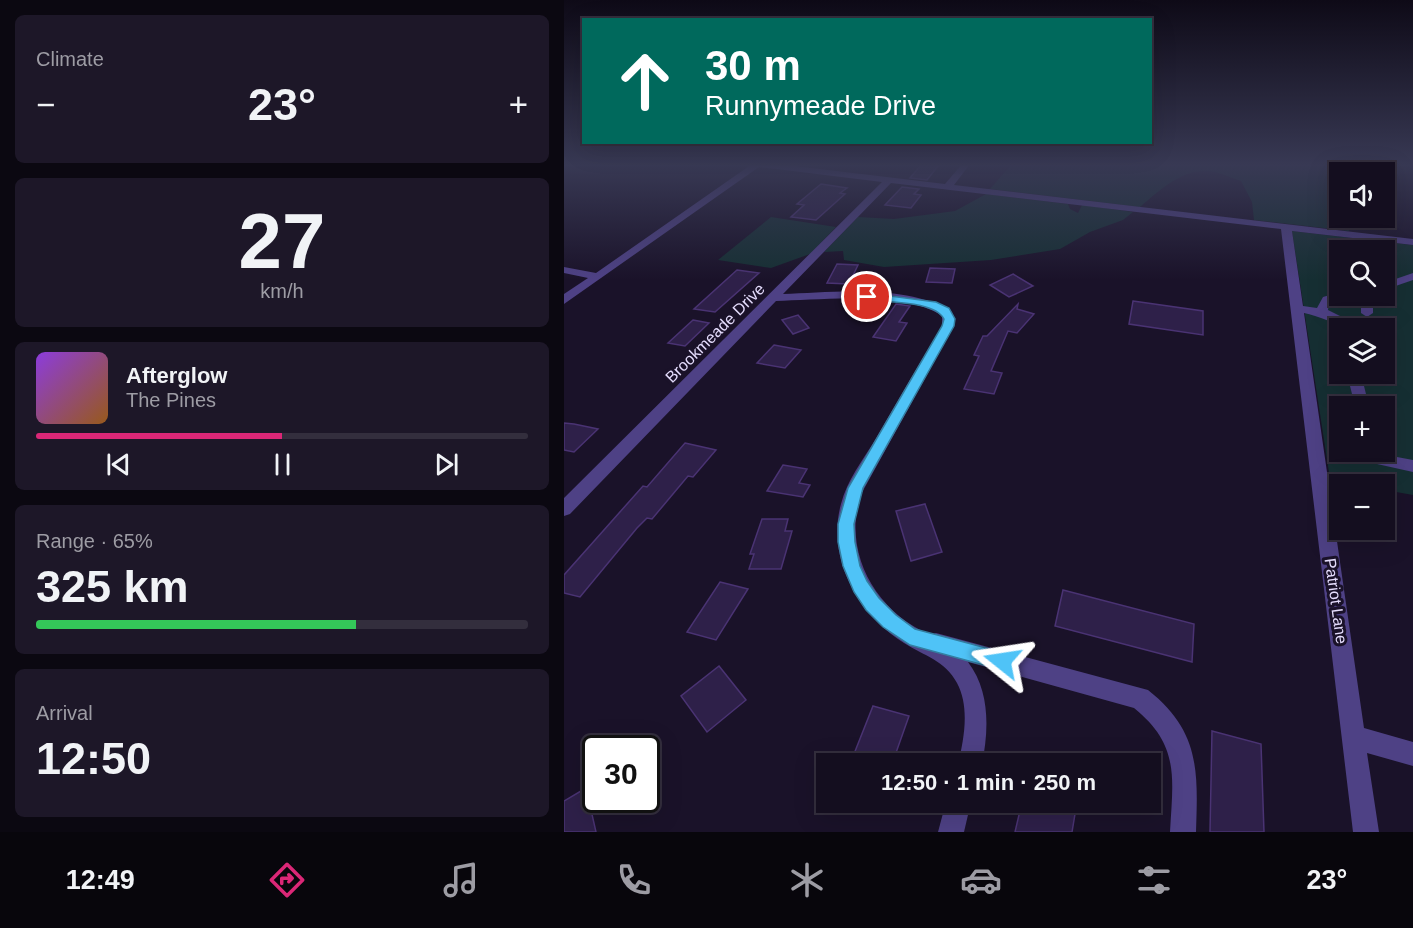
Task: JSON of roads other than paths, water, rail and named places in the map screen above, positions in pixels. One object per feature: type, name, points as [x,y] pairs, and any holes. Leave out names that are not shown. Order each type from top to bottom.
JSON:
[{"type":"street","points":[[564,300],[701,203]]},
{"type":"street","name":"Brookmeade Drive","points":[[564,509],[866,203]]},
{"type":"street","points":[[1081,203],[1413,242]]},
{"type":"street","name":"Patriot Lane","points":[[1286,227],[1366,832]]},
{"type":"street","points":[[564,270],[596,276]]},
{"type":"street","points":[[1395,283],[1413,276]]},
{"type":"street","points":[[773,297],[892,298],[932,304],[948,315],[948,326],[856,488],[846,524],[851,566],[872,604],[889,621],[910,636],[944,653],[962,671],[974,696],[977,726],[972,753]]},
{"type":"street","points":[[1322,312],[1321,307],[1329,299]]},
{"type":"street","points":[[1359,318],[1364,316],[1368,306]]},
{"type":"street","points":[[1297,309],[1322,312],[1332,318]]},
{"type":"street","points":[[1394,462],[1413,466]]},
{"type":"street","points":[[910,636],[1140,698],[1157,710],[1172,728],[1180,748],[1185,780],[1183,832]]},
{"type":"street","points":[[1354,737],[1413,754]]},
{"type":"street","points":[[951,832],[956,813]]}]
